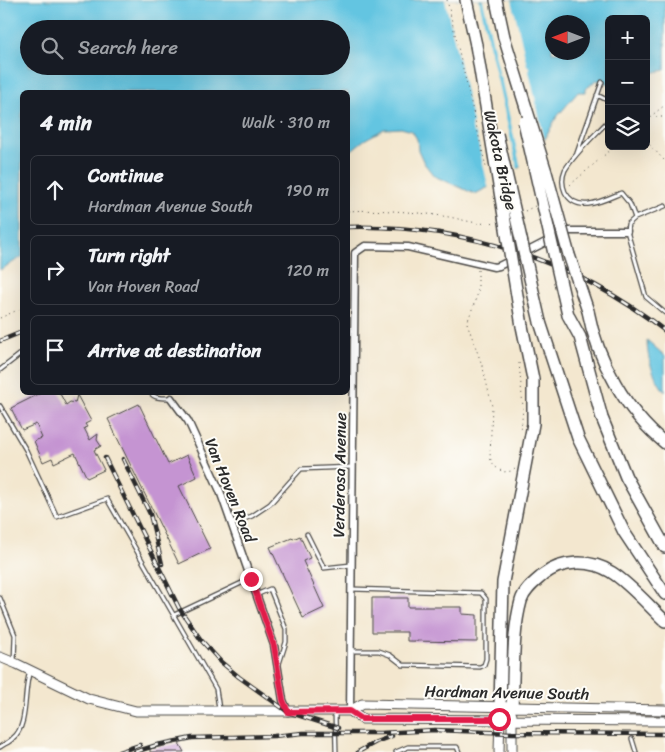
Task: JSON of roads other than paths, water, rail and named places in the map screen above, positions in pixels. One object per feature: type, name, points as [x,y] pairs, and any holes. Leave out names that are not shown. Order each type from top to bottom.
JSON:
[{"type":"highway","name":"Wakota Bridge","points":[[466,0],[540,322],[578,438],[624,532],[665,594]]},
{"type":"highway","name":"Wakota Bridge","points":[[496,0],[568,315],[580,337],[602,418],[622,469],[665,547]]},
{"type":"highway","points":[[504,37],[546,172],[569,255],[588,311],[592,333],[612,377],[636,413],[665,443]]},
{"type":"highway","points":[[476,45],[522,326],[533,379],[533,424],[503,582],[500,707]]},
{"type":"highway","points":[[512,707],[516,630],[521,598],[532,584],[547,572],[566,564],[582,562],[612,572],[665,621]]},
{"type":"street","name":"Verderosa Avenue","points":[[350,711],[355,253],[365,246],[408,248],[489,267],[499,266],[568,231],[627,231]]},
{"type":"street","name":"Van Hoven Road","points":[[171,398],[188,421],[220,491],[274,646],[283,700],[288,712]]},
{"type":"street","name":"Hardman Avenue South","points":[[0,657],[89,699],[121,708],[154,712],[335,712],[350,711],[362,704],[665,710]]},
{"type":"street","points":[[499,752],[500,707]]},
{"type":"street","points":[[512,707],[512,752]]},
{"type":"street","name":"Hardman Avenue South","points":[[350,711],[362,719],[665,720]]},
{"type":"lane","points":[[576,156],[602,82]]},
{"type":"lane","points":[[597,95],[605,99]]},
{"type":"lane","points":[[605,124],[566,169],[563,176],[564,189],[572,201],[585,205],[621,193],[630,204],[635,218]]},
{"type":"lane","points":[[665,206],[635,218],[628,224],[627,231],[646,297],[665,313]]},
{"type":"lane","points":[[0,370],[20,355]]},
{"type":"lane","points":[[152,395],[158,398],[171,398]]},
{"type":"lane","points":[[0,406],[26,450],[57,517],[107,499],[216,689],[219,712]]},
{"type":"lane","points":[[231,524],[252,516],[270,504],[301,469],[353,467]]},
{"type":"lane","points":[[307,534],[324,568],[352,564]]},
{"type":"lane","points":[[174,615],[251,579]]},
{"type":"lane","points":[[256,595],[270,589],[286,629],[286,642],[278,667]]},
{"type":"lane","points":[[350,651],[379,651],[390,655],[403,665],[480,667],[486,659],[486,599],[481,593],[351,589]]},
{"type":"lane","points":[[0,598],[15,635],[14,662]]},
{"type":"lane","points":[[0,747],[15,738],[20,728],[24,715],[27,680],[30,670]]},
{"type":"lane","points":[[335,712],[336,752]]},
{"type":"lane","points":[[632,739],[636,752]]},
{"type":"lane","points":[[396,752],[408,747],[457,747],[459,752]]},
{"type":"water","points":[[0,0],[665,0],[665,70],[650,73],[650,15],[605,15],[605,83],[596,80],[586,89],[586,92],[578,92],[556,118],[545,139],[526,163],[497,183],[475,194],[434,176],[424,163],[418,150],[417,139],[412,131],[401,128],[384,129],[364,140],[350,151],[350,90],[20,90],[20,258],[0,270]]},
{"type":"water","points":[[647,340],[665,356],[665,392],[657,380],[652,367],[648,354]]},
{"type":"railway","points":[[350,227],[433,232],[515,251],[555,266],[593,284],[630,306],[665,331]]},
{"type":"railway","points":[[0,341],[20,333]]},
{"type":"railway","points":[[105,458],[179,608],[201,640],[221,662],[239,677],[288,712],[338,728]]},
{"type":"railway","points":[[123,459],[150,514],[162,564]]},
{"type":"railway","points":[[135,752],[157,745],[192,738],[274,736],[303,733],[380,733],[435,730],[512,733],[665,734]]},
{"type":"railway","points":[[358,752],[392,736]]},
{"type":"railway","points":[[119,752],[140,745]]}]
